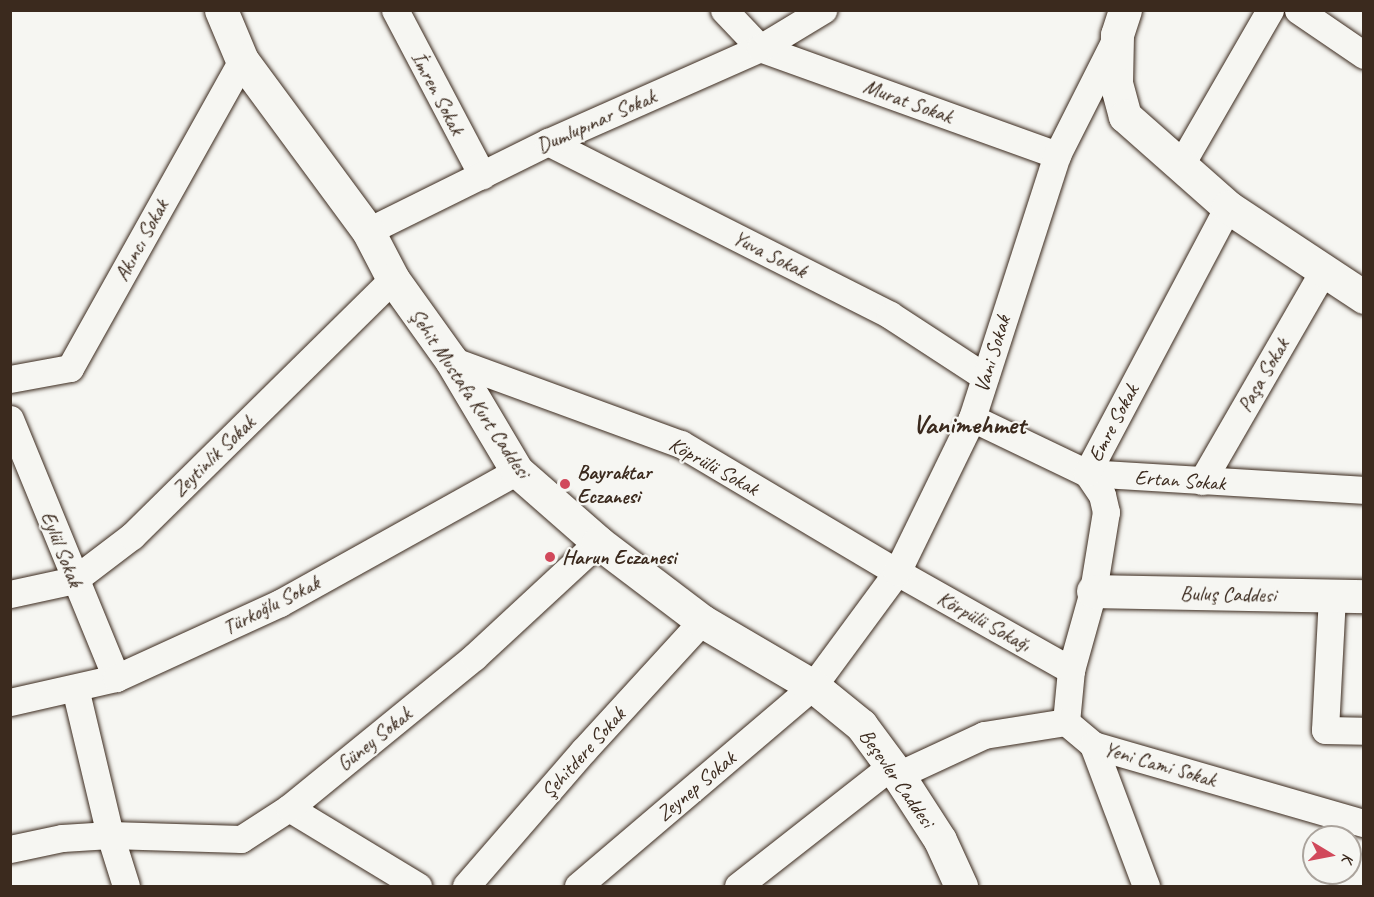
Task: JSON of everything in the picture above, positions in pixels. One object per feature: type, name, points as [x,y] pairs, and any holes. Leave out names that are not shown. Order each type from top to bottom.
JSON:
[{"type":"main road","name":"Şehit Mustafa Kurt Caddesi","points":[[221,10],[242,60],[368,231],[393,279],[451,360],[518,471],[598,542],[702,621],[813,686]]},
{"type":"main road","points":[[1123,17],[1116,83],[1125,116],[1227,207],[1364,297]]},
{"type":"main road","name":"Buluş Caddesi","points":[[1093,591],[1364,596]]},
{"type":"main road","name":"Beşevler Caddesi","points":[[813,686],[861,725],[895,770],[940,840],[961,886]]},
{"type":"street","name":"İmren Sokak","points":[[395,10],[482,175]]},
{"type":"street","points":[[724,10],[760,48]]},
{"type":"street","name":"Dumlupınar Sokak","points":[[368,231],[548,142],[760,48],[823,10]]},
{"type":"street","points":[[1180,166],[1270,10]]},
{"type":"street","points":[[1299,10],[1364,55]]},
{"type":"street","name":"Vani Sokak","points":[[813,686],[897,572],[972,418],[1057,155],[1123,17]]},
{"type":"street","name":"Murat Sokak","points":[[760,48],[1057,155]]},
{"type":"street","name":"Akıncı Sokak","points":[[10,379],[70,368],[242,60]]},
{"type":"street","name":"Yuva Sokak","points":[[548,142],[890,315],[985,377]]},
{"type":"street","name":"Emre Sokak","points":[[1066,722],[1071,670],[1093,591],[1106,512],[1102,495],[1087,473],[1227,207]]},
{"type":"street","name":"Paşa Sokak","points":[[1202,481],[1324,270]]},
{"type":"street","name":"Zeytinlik Sokak","points":[[10,594],[75,580],[132,536],[393,279]]},
{"type":"street","name":"Köprülü Sokak","points":[[451,360],[681,444],[897,572]]},
{"type":"street","name":"Ertan Sokak","points":[[972,418],[1087,473],[1364,490]]},
{"type":"street","name":"Eylül Sokak","points":[[10,419],[116,678]]},
{"type":"street","name":"Türkoğlu Sokak","points":[[10,702],[116,678],[280,603],[518,471]]},
{"type":"street","name":"Güney Sokak","points":[[10,849],[62,838],[110,835],[241,839],[289,808],[474,657],[598,542]]},
{"type":"street","name":"Körpülü Sokağı","points":[[897,572],[1071,670]]},
{"type":"street","points":[[1332,596],[1325,730],[1364,731]]},
{"type":"street","name":"Şehitdere Sokak","points":[[466,886],[583,751],[702,621]]},
{"type":"street","name":"Zeynep Sokak","points":[[578,886],[813,686]]},
{"type":"street","points":[[75,688],[110,835],[126,886]]},
{"type":"street","points":[[738,886],[895,770],[984,735],[1066,722]]},
{"type":"street","name":"Yeni Cami Sokak","points":[[1066,722],[1093,745],[1364,823]]},
{"type":"street","points":[[1093,745],[1146,886]]},
{"type":"street","points":[[289,808],[418,886]]},
{"type":"place","name":"Bayraktar Eczanesi","points":[[565,484]]},
{"type":"place","name":"Harun Eczanesi","points":[[550,557]]},
{"type":"district","name":"Vanimehmet","points":[[969,425]]}]
